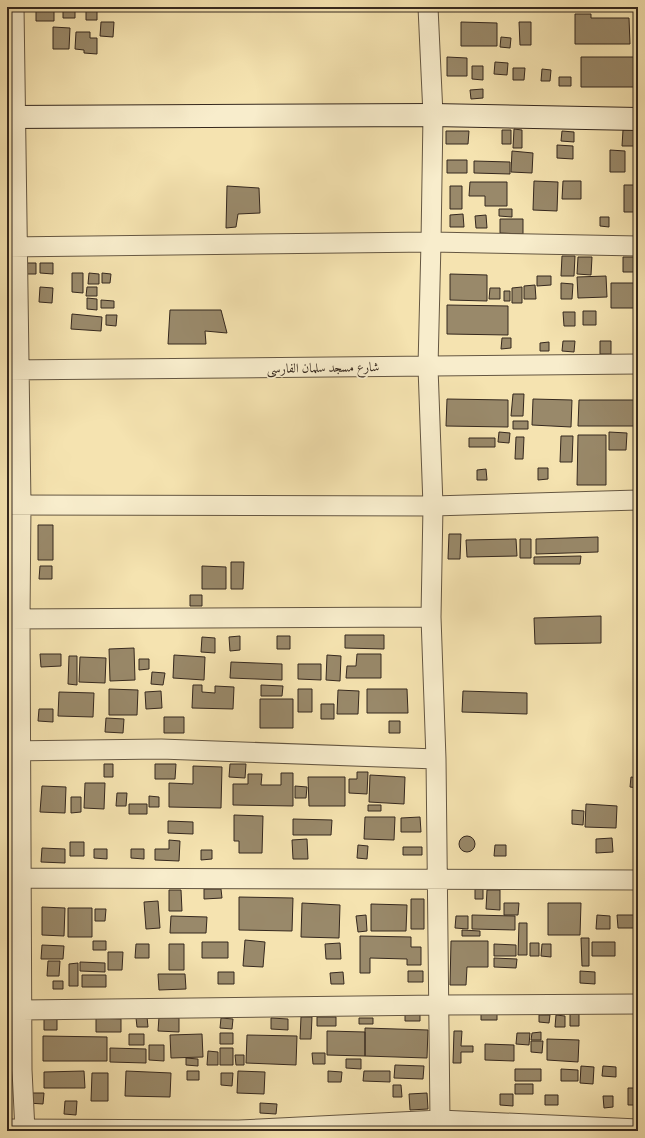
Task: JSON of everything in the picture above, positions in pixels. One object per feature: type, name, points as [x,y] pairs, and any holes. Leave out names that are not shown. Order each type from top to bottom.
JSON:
[{"type":"street","points":[[14,7],[11,117],[14,505],[13,619],[14,751],[21,878],[22,1070],[19,1130],[239,1130],[440,1120],[638,1129]]},
{"type":"street","points":[[428,7],[433,115],[428,366],[433,506],[431,617],[436,759],[440,1120]]},
{"type":"street","points":[[11,117],[433,115],[638,119]]},
{"type":"street","points":[[12,247],[431,242],[638,246]]},
{"type":"street","name":"شارع مسجد سلمان الفارسى","points":[[13,370],[638,364]]},
{"type":"street","points":[[14,505],[433,506],[638,500]]},
{"type":"street","points":[[13,619],[431,617]]},
{"type":"street","points":[[14,751],[161,749],[436,759]]},
{"type":"street","points":[[21,878],[638,880]]},
{"type":"street","points":[[22,1010],[638,1004]]},
{"type":"building","points":[[75,7],[75,18],[63,18],[63,8]]},
{"type":"building","points":[[86,7],[97,7],[97,20],[86,20]]},
{"type":"building","points":[[36,8],[54,8],[54,21],[36,21]]},
{"type":"building","points":[[575,14],[591,14],[591,18],[629,18],[630,44],[575,44]]},
{"type":"building","points":[[101,22],[114,22],[113,37],[100,36]]},
{"type":"building","points":[[461,22],[497,23],[497,46],[461,46]]},
{"type":"building","points":[[519,22],[531,22],[531,45],[520,45]]},
{"type":"building","points":[[53,27],[70,28],[69,49],[53,49]]},
{"type":"building","points":[[76,32],[90,32],[90,38],[97,38],[97,54],[84,53],[84,50],[75,49]]},
{"type":"building","points":[[501,37],[511,38],[510,48],[500,47]]},
{"type":"building","points":[[447,57],[467,58],[467,76],[447,76]]},
{"type":"building","points":[[581,57],[634,57],[634,87],[581,87]]},
{"type":"building","points":[[495,62],[508,63],[507,75],[494,74]]},
{"type":"building","points":[[472,66],[483,66],[483,80],[472,79]]},
{"type":"building","points":[[513,68],[525,68],[524,80],[513,80]]},
{"type":"building","points":[[542,69],[551,70],[550,81],[541,81]]},
{"type":"building","points":[[559,77],[571,77],[571,86],[559,86]]},
{"type":"building","points":[[483,89],[483,98],[471,99],[470,90]]},
{"type":"building","points":[[514,129],[522,130],[522,148],[513,148]]},
{"type":"building","points":[[502,130],[511,130],[511,144],[502,144]]},
{"type":"building","points":[[623,130],[638,130],[638,146],[622,146]]},
{"type":"building","points":[[446,131],[469,131],[468,144],[446,144]]},
{"type":"building","points":[[562,131],[574,132],[574,142],[561,141]]},
{"type":"building","points":[[557,145],[573,146],[573,159],[557,158]]},
{"type":"building","points":[[610,150],[625,151],[625,172],[610,172]]},
{"type":"building","points":[[512,151],[533,153],[532,173],[511,172]]},
{"type":"building","points":[[447,160],[467,160],[467,173],[447,173]]},
{"type":"building","points":[[474,161],[510,162],[510,174],[474,173]]},
{"type":"building","points":[[534,181],[558,182],[557,211],[533,210]]},
{"type":"building","points":[[563,181],[581,181],[581,199],[562,199]]},
{"type":"building","points":[[470,182],[507,182],[507,206],[485,206],[485,196],[469,196]]},
{"type":"building","points":[[624,185],[638,185],[638,212],[624,212]]},
{"type":"building","points":[[227,186],[259,188],[260,213],[238,214],[236,227],[226,228]]},
{"type":"building","points":[[450,186],[462,186],[462,209],[450,209]]},
{"type":"building","points":[[499,209],[512,209],[512,217],[499,216]]},
{"type":"building","points":[[463,214],[464,227],[450,227],[450,215]]},
{"type":"building","points":[[486,215],[487,228],[476,228],[475,216]]},
{"type":"building","points":[[600,217],[609,217],[609,227],[600,226]]},
{"type":"building","points":[[500,219],[523,219],[523,234],[500,233]]},
{"type":"building","points":[[562,256],[575,256],[574,276],[561,276]]},
{"type":"building","points":[[578,257],[592,257],[591,275],[577,274]]},
{"type":"building","points":[[623,257],[638,257],[637,272],[623,272]]},
{"type":"building","points":[[27,263],[36,263],[36,274],[27,274]]},
{"type":"building","points":[[40,263],[53,263],[53,274],[40,273]]},
{"type":"building","points":[[72,273],[83,273],[83,293],[72,292]]},
{"type":"building","points":[[89,273],[99,274],[99,284],[88,284]]},
{"type":"building","points":[[102,273],[111,274],[110,283],[102,283]]},
{"type":"building","points":[[450,274],[487,275],[487,301],[450,300]]},
{"type":"building","points":[[537,276],[551,276],[551,285],[537,286]]},
{"type":"building","points":[[606,276],[607,297],[578,298],[577,277]]},
{"type":"building","points":[[561,283],[573,284],[572,299],[561,299]]},
{"type":"building","points":[[611,283],[638,283],[638,308],[611,308]]},
{"type":"building","points":[[535,285],[536,299],[524,299],[524,286]]},
{"type":"building","points":[[40,287],[53,288],[52,303],[39,302]]},
{"type":"building","points":[[87,287],[97,287],[97,296],[86,296]]},
{"type":"building","points":[[522,287],[522,303],[512,303],[512,288]]},
{"type":"building","points":[[490,288],[500,288],[500,299],[489,299]]},
{"type":"building","points":[[504,291],[510,291],[510,301],[504,301]]},
{"type":"building","points":[[87,298],[97,299],[97,310],[87,309]]},
{"type":"building","points":[[101,300],[114,301],[114,308],[101,308]]},
{"type":"building","points":[[447,305],[508,306],[508,335],[447,334]]},
{"type":"building","points":[[170,310],[221,310],[227,333],[205,331],[206,344],[168,344]]},
{"type":"building","points":[[583,311],[596,311],[596,325],[583,325]]},
{"type":"building","points":[[563,312],[575,312],[575,326],[564,326]]},
{"type":"building","points":[[72,314],[102,317],[101,331],[71,329]]},
{"type":"building","points":[[106,315],[117,315],[116,326],[106,325]]},
{"type":"building","points":[[502,338],[511,338],[511,348],[501,349]]},
{"type":"building","points":[[563,341],[575,341],[574,352],[562,351]]},
{"type":"building","points":[[600,341],[611,341],[611,354],[600,354]]},
{"type":"building","points":[[549,342],[549,351],[540,351],[540,343]]},
{"type":"building","points":[[513,394],[524,394],[523,416],[511,416]]},
{"type":"building","points":[[447,399],[508,400],[508,427],[446,426]]},
{"type":"building","points":[[533,399],[572,400],[571,427],[532,425]]},
{"type":"building","points":[[579,400],[638,400],[638,426],[578,426]]},
{"type":"building","points":[[7,406],[10,406],[9,433],[7,433]]},
{"type":"building","points":[[513,421],[528,421],[528,429],[513,429]]},
{"type":"building","points":[[499,432],[510,433],[509,443],[498,442]]},
{"type":"building","points":[[609,432],[627,433],[626,450],[609,450]]},
{"type":"building","points":[[578,435],[606,435],[606,485],[577,485]]},
{"type":"building","points":[[561,436],[573,436],[572,462],[560,462]]},
{"type":"building","points":[[516,437],[524,437],[523,459],[515,459]]},
{"type":"building","points":[[469,438],[495,438],[495,447],[469,447]]},
{"type":"building","points":[[538,468],[548,468],[548,479],[538,480]]},
{"type":"building","points":[[486,469],[487,480],[477,480],[477,470]]},
{"type":"building","points":[[38,525],[53,525],[53,560],[38,560]]},
{"type":"building","points":[[449,534],[461,534],[460,559],[448,559]]},
{"type":"building","points":[[7,537],[12,538],[11,561],[7,561]]},
{"type":"building","points":[[598,537],[598,552],[536,554],[536,539]]},
{"type":"building","points":[[516,539],[517,556],[467,557],[466,540]]},
{"type":"building","points":[[520,539],[531,539],[531,558],[520,558]]},
{"type":"building","points":[[581,556],[580,564],[534,564],[534,557]]},
{"type":"building","points":[[231,562],[244,562],[243,589],[231,589]]},
{"type":"building","points":[[40,566],[52,566],[52,579],[39,579]]},
{"type":"building","points":[[202,566],[226,567],[226,589],[202,589]]},
{"type":"building","points":[[7,594],[10,594],[10,608],[7,608]]},
{"type":"building","points":[[190,595],[202,595],[202,606],[190,606]]},
{"type":"building","points":[[601,616],[601,643],[535,644],[534,618]]},
{"type":"building","points":[[345,635],[384,635],[384,649],[345,648]]},
{"type":"building","points":[[240,636],[240,650],[230,651],[229,637]]},
{"type":"building","points":[[277,636],[290,636],[290,649],[277,649]]},
{"type":"building","points":[[202,637],[215,638],[215,653],[201,652]]},
{"type":"building","points":[[134,648],[135,680],[110,681],[109,649]]},
{"type":"building","points":[[40,654],[61,654],[61,666],[41,667]]},
{"type":"building","points":[[357,654],[381,654],[381,678],[346,678],[347,666],[356,666]]},
{"type":"building","points":[[174,655],[205,657],[204,680],[173,678]]},
{"type":"building","points":[[327,655],[341,656],[340,681],[326,680]]},
{"type":"building","points":[[69,656],[77,656],[77,685],[68,684]]},
{"type":"building","points":[[80,657],[106,658],[105,683],[79,682]]},
{"type":"building","points":[[139,659],[149,659],[149,669],[139,670]]},
{"type":"building","points":[[231,662],[282,664],[282,680],[230,678]]},
{"type":"building","points":[[298,664],[321,664],[321,680],[298,679]]},
{"type":"building","points":[[152,672],[165,673],[163,685],[151,684]]},
{"type":"building","points":[[193,685],[202,685],[202,692],[215,693],[215,686],[234,687],[233,709],[192,708]]},
{"type":"building","points":[[261,685],[283,686],[282,696],[261,696]]},
{"type":"building","points":[[109,689],[138,690],[137,715],[109,715]]},
{"type":"building","points":[[298,689],[312,689],[312,712],[298,712]]},
{"type":"building","points":[[367,689],[407,689],[408,713],[367,713]]},
{"type":"building","points":[[338,690],[359,691],[358,714],[337,714]]},
{"type":"building","points":[[161,691],[162,708],[146,709],[145,692]]},
{"type":"building","points":[[463,691],[527,693],[527,714],[462,712]]},
{"type":"building","points":[[59,692],[94,693],[93,717],[58,716]]},
{"type":"building","points":[[7,697],[10,697],[10,718],[7,718]]},
{"type":"building","points":[[260,699],[293,699],[293,728],[260,728]]},
{"type":"building","points":[[321,704],[334,704],[334,719],[321,719]]},
{"type":"building","points":[[39,709],[53,709],[53,722],[38,721]]},
{"type":"building","points":[[164,717],[184,717],[184,733],[164,733]]},
{"type":"building","points":[[106,718],[124,719],[123,733],[105,732]]},
{"type":"building","points":[[389,721],[400,721],[400,733],[389,733]]},
{"type":"building","points":[[7,726],[11,726],[11,736],[7,736]]},
{"type":"building","points":[[104,764],[113,764],[113,777],[104,777]]},
{"type":"building","points":[[155,764],[176,764],[175,779],[155,779]]},
{"type":"building","points":[[230,764],[246,764],[245,778],[229,777]]},
{"type":"building","points":[[193,766],[222,767],[221,808],[169,807],[169,783],[193,784]]},
{"type":"building","points":[[357,772],[368,772],[367,794],[349,793],[349,779],[357,779]]},
{"type":"building","points":[[281,773],[293,773],[293,806],[233,805],[233,784],[248,784],[248,774],[262,774],[261,785],[281,785]]},
{"type":"building","points":[[370,775],[405,777],[404,804],[369,802]]},
{"type":"building","points":[[308,777],[345,777],[345,806],[309,806]]},
{"type":"building","points":[[631,777],[638,778],[638,788],[630,787]]},
{"type":"building","points":[[85,783],[105,783],[104,809],[84,808]]},
{"type":"building","points":[[42,786],[66,787],[65,813],[40,812]]},
{"type":"building","points":[[295,786],[307,787],[306,798],[295,798]]},
{"type":"building","points":[[117,793],[127,793],[126,806],[116,806]]},
{"type":"building","points":[[149,796],[159,797],[159,807],[149,807]]},
{"type":"building","points":[[71,797],[81,797],[81,812],[71,813]]},
{"type":"building","points":[[129,804],[147,804],[147,814],[129,814]]},
{"type":"building","points":[[586,804],[617,806],[616,828],[585,827]]},
{"type":"building","points":[[368,805],[381,805],[381,811],[368,811]]},
{"type":"building","points":[[572,810],[584,811],[583,825],[572,824]]},
{"type":"building","points":[[234,815],[263,816],[262,853],[239,853],[239,841],[234,841]]},
{"type":"building","points":[[365,817],[395,817],[394,840],[364,839]]},
{"type":"building","points":[[420,817],[421,832],[401,832],[401,818]]},
{"type":"building","points":[[7,819],[9,819],[9,842],[7,842]]},
{"type":"building","points":[[293,819],[332,820],[331,835],[293,835]]},
{"type":"building","points":[[168,821],[193,822],[193,834],[168,833]]},
{"type":"building","points":[[467,836],[474,841],[475,844],[470,851],[467,852],[460,847],[459,844],[464,837]]},
{"type":"building","points":[[612,838],[613,852],[596,853],[596,839]]},
{"type":"building","points":[[307,839],[308,859],[293,859],[292,840]]},
{"type":"building","points":[[169,840],[180,841],[179,861],[155,860],[155,849],[169,849]]},
{"type":"building","points":[[70,842],[84,842],[84,856],[70,856]]},
{"type":"building","points":[[358,845],[368,846],[367,859],[357,858]]},
{"type":"building","points":[[495,845],[506,845],[506,856],[494,856]]},
{"type":"building","points":[[403,847],[422,847],[422,855],[403,855]]},
{"type":"building","points":[[7,848],[12,848],[12,859],[7,859]]},
{"type":"building","points":[[42,848],[65,849],[65,863],[41,862]]},
{"type":"building","points":[[94,849],[107,849],[107,859],[94,858]]},
{"type":"building","points":[[131,849],[144,849],[144,859],[131,858]]},
{"type":"building","points":[[201,850],[212,850],[212,859],[201,860]]},
{"type":"building","points":[[204,889],[221,889],[222,898],[204,899]]},
{"type":"building","points":[[475,889],[483,889],[483,899],[475,899]]},
{"type":"building","points":[[169,890],[181,890],[182,911],[169,911]]},
{"type":"building","points":[[487,890],[500,890],[500,910],[486,909]]},
{"type":"building","points":[[239,897],[293,898],[292,931],[239,930]]},
{"type":"building","points":[[411,899],[424,899],[424,929],[411,929]]},
{"type":"building","points":[[158,901],[160,928],[146,929],[144,902]]},
{"type":"building","points":[[302,903],[340,905],[339,938],[301,937]]},
{"type":"building","points":[[504,903],[519,903],[518,915],[504,915]]},
{"type":"building","points":[[548,903],[581,903],[580,935],[548,935]]},
{"type":"building","points":[[371,904],[407,905],[406,931],[371,931]]},
{"type":"building","points":[[42,907],[65,908],[64,936],[42,935]]},
{"type":"building","points":[[68,908],[92,908],[92,937],[68,937]]},
{"type":"building","points":[[95,909],[106,909],[105,921],[95,921]]},
{"type":"building","points":[[366,915],[367,931],[358,932],[356,916]]},
{"type":"building","points":[[472,915],[515,916],[515,930],[472,929]]},
{"type":"building","points":[[597,915],[610,916],[610,929],[596,929]]},
{"type":"building","points":[[617,915],[638,915],[638,928],[618,928]]},
{"type":"building","points":[[171,916],[207,917],[206,933],[170,933]]},
{"type":"building","points":[[456,916],[468,916],[468,929],[455,928]]},
{"type":"building","points":[[519,923],[527,923],[527,955],[518,955]]},
{"type":"building","points":[[462,930],[480,931],[480,936],[462,936]]},
{"type":"building","points":[[360,936],[411,937],[411,947],[421,947],[421,965],[407,965],[407,959],[370,958],[370,973],[360,973]]},
{"type":"building","points":[[581,938],[589,938],[589,966],[582,966]]},
{"type":"building","points":[[245,940],[265,942],[263,967],[243,966]]},
{"type":"building","points":[[93,941],[106,941],[106,950],[93,950]]},
{"type":"building","points":[[451,941],[488,941],[488,967],[467,967],[466,985],[450,985]]},
{"type":"building","points":[[202,942],[228,942],[228,958],[202,958]]},
{"type":"building","points":[[592,942],[615,942],[615,956],[592,956]]},
{"type":"building","points":[[340,943],[341,959],[326,959],[325,944]]},
{"type":"building","points":[[530,943],[539,943],[539,956],[530,956]]},
{"type":"building","points":[[136,944],[149,944],[149,958],[135,958]]},
{"type":"building","points":[[169,944],[184,944],[184,970],[169,970]]},
{"type":"building","points":[[494,944],[516,945],[516,956],[494,956]]},
{"type":"building","points":[[542,944],[551,944],[551,957],[541,956]]},
{"type":"building","points":[[42,945],[64,946],[63,959],[41,959]]},
{"type":"building","points":[[108,952],[123,952],[122,970],[108,970]]},
{"type":"building","points":[[494,958],[517,959],[516,968],[494,967]]},
{"type":"building","points":[[48,961],[60,961],[59,976],[47,976]]},
{"type":"building","points":[[80,962],[105,963],[105,972],[80,971]]},
{"type":"building","points":[[78,963],[78,986],[69,986],[69,964]]},
{"type":"building","points":[[408,971],[423,971],[423,982],[408,982]]},
{"type":"building","points":[[580,971],[595,972],[595,984],[580,983]]},
{"type":"building","points":[[218,972],[234,972],[234,984],[218,984]]},
{"type":"building","points":[[343,972],[344,984],[331,984],[330,973]]},
{"type":"building","points":[[158,974],[185,974],[186,989],[159,990]]},
{"type":"building","points":[[634,974],[638,974],[638,984],[634,984]]},
{"type":"building","points":[[82,975],[106,975],[106,987],[82,987]]},
{"type":"building","points":[[53,981],[63,981],[63,989],[53,989]]},
{"type":"building","points":[[405,1013],[420,1013],[420,1021],[405,1021]]},
{"type":"building","points":[[481,1014],[497,1014],[497,1020],[481,1020]]},
{"type":"building","points":[[570,1014],[579,1014],[579,1026],[570,1026]]},
{"type":"building","points":[[539,1015],[550,1015],[549,1023],[539,1022]]},
{"type":"building","points":[[556,1015],[565,1016],[565,1027],[555,1027]]},
{"type":"building","points":[[147,1017],[148,1027],[137,1027],[136,1018]]},
{"type":"building","points":[[159,1017],[179,1018],[179,1032],[158,1031]]},
{"type":"building","points":[[301,1017],[312,1017],[311,1039],[300,1039]]},
{"type":"building","points":[[317,1017],[336,1017],[336,1026],[317,1026]]},
{"type":"building","points":[[44,1018],[57,1019],[57,1030],[44,1030]]},
{"type":"building","points":[[96,1018],[121,1019],[121,1032],[96,1032]]},
{"type":"building","points":[[221,1018],[233,1019],[232,1029],[220,1028]]},
{"type":"building","points":[[271,1018],[288,1019],[288,1030],[271,1029]]},
{"type":"building","points":[[359,1018],[373,1018],[373,1024],[359,1024]]},
{"type":"building","points":[[365,1028],[428,1030],[427,1058],[365,1056]]},
{"type":"building","points":[[327,1031],[365,1032],[365,1056],[327,1055]]},
{"type":"building","points":[[454,1031],[462,1031],[461,1046],[473,1046],[473,1052],[461,1052],[461,1063],[453,1063]]},
{"type":"building","points":[[541,1032],[541,1040],[531,1040],[532,1033]]},
{"type":"building","points":[[220,1033],[233,1033],[233,1044],[220,1044]]},
{"type":"building","points":[[517,1033],[530,1033],[529,1045],[516,1044]]},
{"type":"building","points":[[129,1034],[144,1034],[144,1045],[129,1045]]},
{"type":"building","points":[[202,1034],[203,1057],[171,1058],[170,1035]]},
{"type":"building","points":[[247,1035],[297,1036],[296,1065],[246,1063]]},
{"type":"building","points":[[43,1036],[107,1037],[107,1061],[43,1061]]},
{"type":"building","points":[[547,1039],[579,1040],[578,1062],[547,1060]]},
{"type":"building","points":[[531,1041],[543,1041],[542,1053],[531,1052]]},
{"type":"building","points":[[485,1044],[514,1045],[514,1061],[485,1060]]},
{"type":"building","points":[[149,1045],[164,1045],[164,1061],[149,1060]]},
{"type":"building","points":[[110,1048],[146,1049],[146,1063],[110,1062]]},
{"type":"building","points":[[220,1048],[233,1048],[233,1065],[220,1065]]},
{"type":"building","points":[[208,1051],[218,1052],[218,1065],[207,1065]]},
{"type":"building","points":[[312,1053],[325,1053],[325,1064],[313,1064]]},
{"type":"building","points":[[235,1055],[244,1055],[244,1065],[236,1065]]},
{"type":"building","points":[[186,1058],[198,1059],[198,1066],[186,1065]]},
{"type":"building","points":[[346,1059],[361,1059],[361,1069],[346,1068]]},
{"type":"building","points":[[395,1065],[424,1066],[423,1079],[394,1078]]},
{"type":"building","points":[[581,1066],[594,1067],[593,1084],[580,1083]]},
{"type":"building","points":[[603,1066],[616,1067],[616,1077],[602,1076]]},
{"type":"building","points":[[515,1069],[541,1069],[541,1081],[515,1081]]},
{"type":"building","points":[[561,1069],[578,1070],[578,1081],[561,1081]]},
{"type":"building","points":[[84,1071],[85,1088],[44,1088],[44,1072]]},
{"type":"building","points":[[126,1071],[171,1073],[170,1097],[125,1096]]},
{"type":"building","points":[[187,1071],[199,1071],[199,1080],[187,1080]]},
{"type":"building","points":[[238,1071],[265,1072],[264,1094],[237,1093]]},
{"type":"building","points":[[328,1071],[342,1072],[341,1082],[328,1082]]},
{"type":"building","points":[[364,1071],[390,1071],[390,1082],[363,1081]]},
{"type":"building","points":[[92,1073],[108,1073],[108,1101],[91,1101]]},
{"type":"building","points":[[221,1073],[233,1073],[232,1086],[221,1085]]},
{"type":"building","points":[[515,1084],[533,1084],[533,1094],[515,1094]]},
{"type":"building","points":[[393,1085],[401,1085],[402,1097],[393,1097]]},
{"type":"building","points":[[628,1088],[638,1088],[638,1105],[628,1105]]},
{"type":"building","points":[[28,1093],[44,1093],[43,1104],[28,1103]]},
{"type":"building","points":[[427,1093],[428,1109],[410,1110],[409,1094]]},
{"type":"building","points":[[500,1094],[513,1094],[513,1106],[500,1105]]},
{"type":"building","points":[[545,1095],[558,1095],[558,1105],[545,1105]]},
{"type":"building","points":[[603,1096],[613,1096],[613,1107],[604,1108]]},
{"type":"building","points":[[65,1101],[77,1101],[76,1115],[64,1114]]},
{"type":"building","points":[[260,1103],[277,1104],[276,1114],[260,1113]]}]
